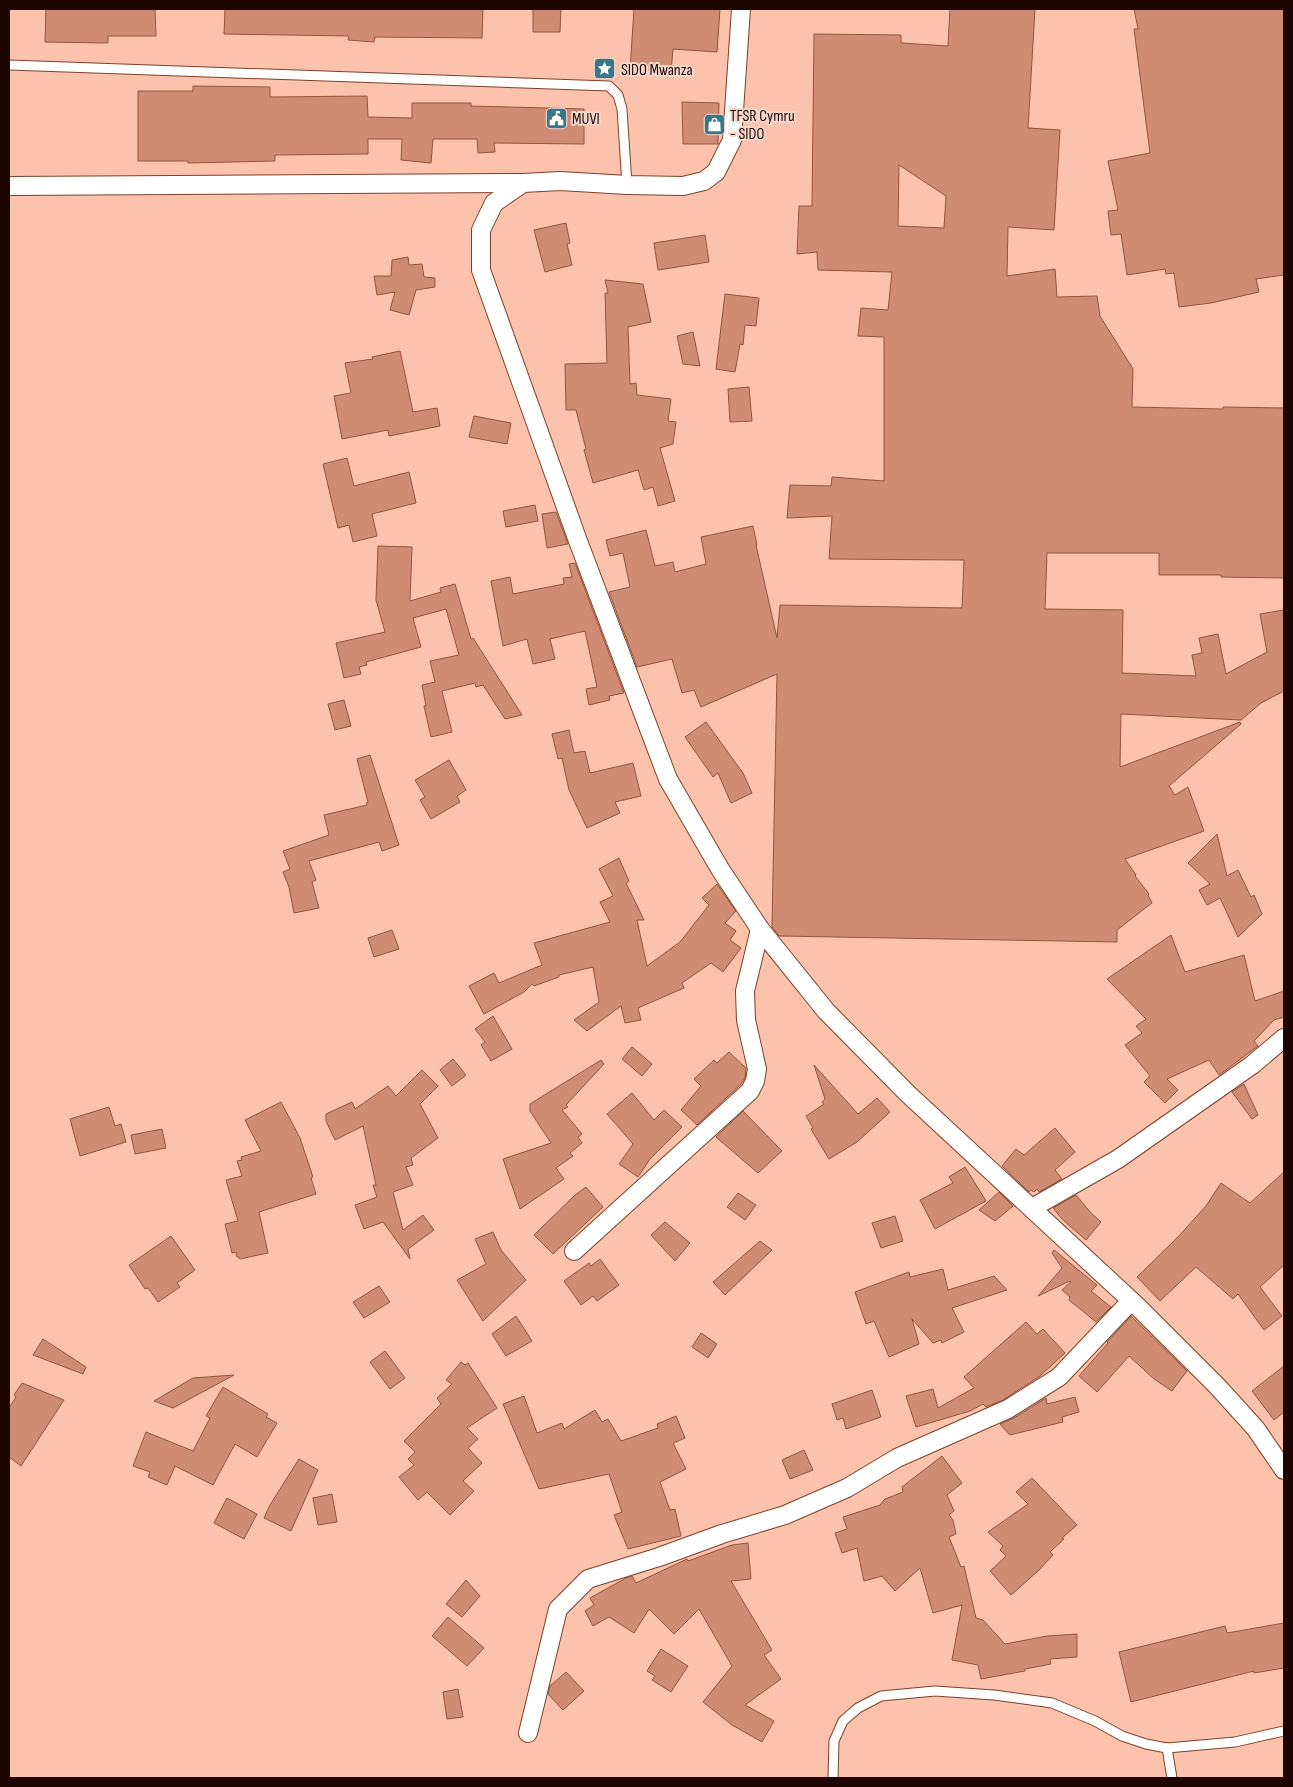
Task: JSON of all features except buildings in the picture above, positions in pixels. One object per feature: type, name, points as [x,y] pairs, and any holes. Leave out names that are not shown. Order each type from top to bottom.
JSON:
[{"type":"street","points":[[9,186],[523,183],[560,181],[683,186],[704,181],[716,172],[732,140],[741,9]]},
{"type":"street","points":[[523,183],[494,203],[481,230],[481,270],[578,541],[668,779],[720,869],[760,930],[826,1011],[908,1094],[1131,1301],[1218,1387],[1256,1429],[1284,1470]]},
{"type":"street","points":[[574,1251],[750,1091],[755,1081],[757,1069],[746,1020],[745,991],[760,930]]},
{"type":"street","points":[[1032,1208],[1118,1159],[1252,1065],[1284,1038]]},
{"type":"street","points":[[528,1733],[558,1610],[588,1579],[785,1515],[847,1488],[897,1458],[1008,1409],[1059,1377],[1131,1301]]},
{"type":"lane","points":[[9,65],[609,86],[618,95],[622,109],[627,185]]},
{"type":"lane","points":[[833,1778],[834,1741],[843,1721],[858,1708],[881,1696],[935,1692],[994,1695],[1052,1703],[1095,1721],[1122,1736],[1146,1744],[1167,1748],[1235,1742],[1284,1731]]},
{"type":"lane","points":[[1167,1748],[1172,1778]]},
{"type":"place","name":"SIDO Mwanza","points":[[605,69]]},
{"type":"place","name":"MUVI","points":[[556,118]]},
{"type":"place","name":"TFSR Cymru - SIDO","points":[[714,124]]}]
